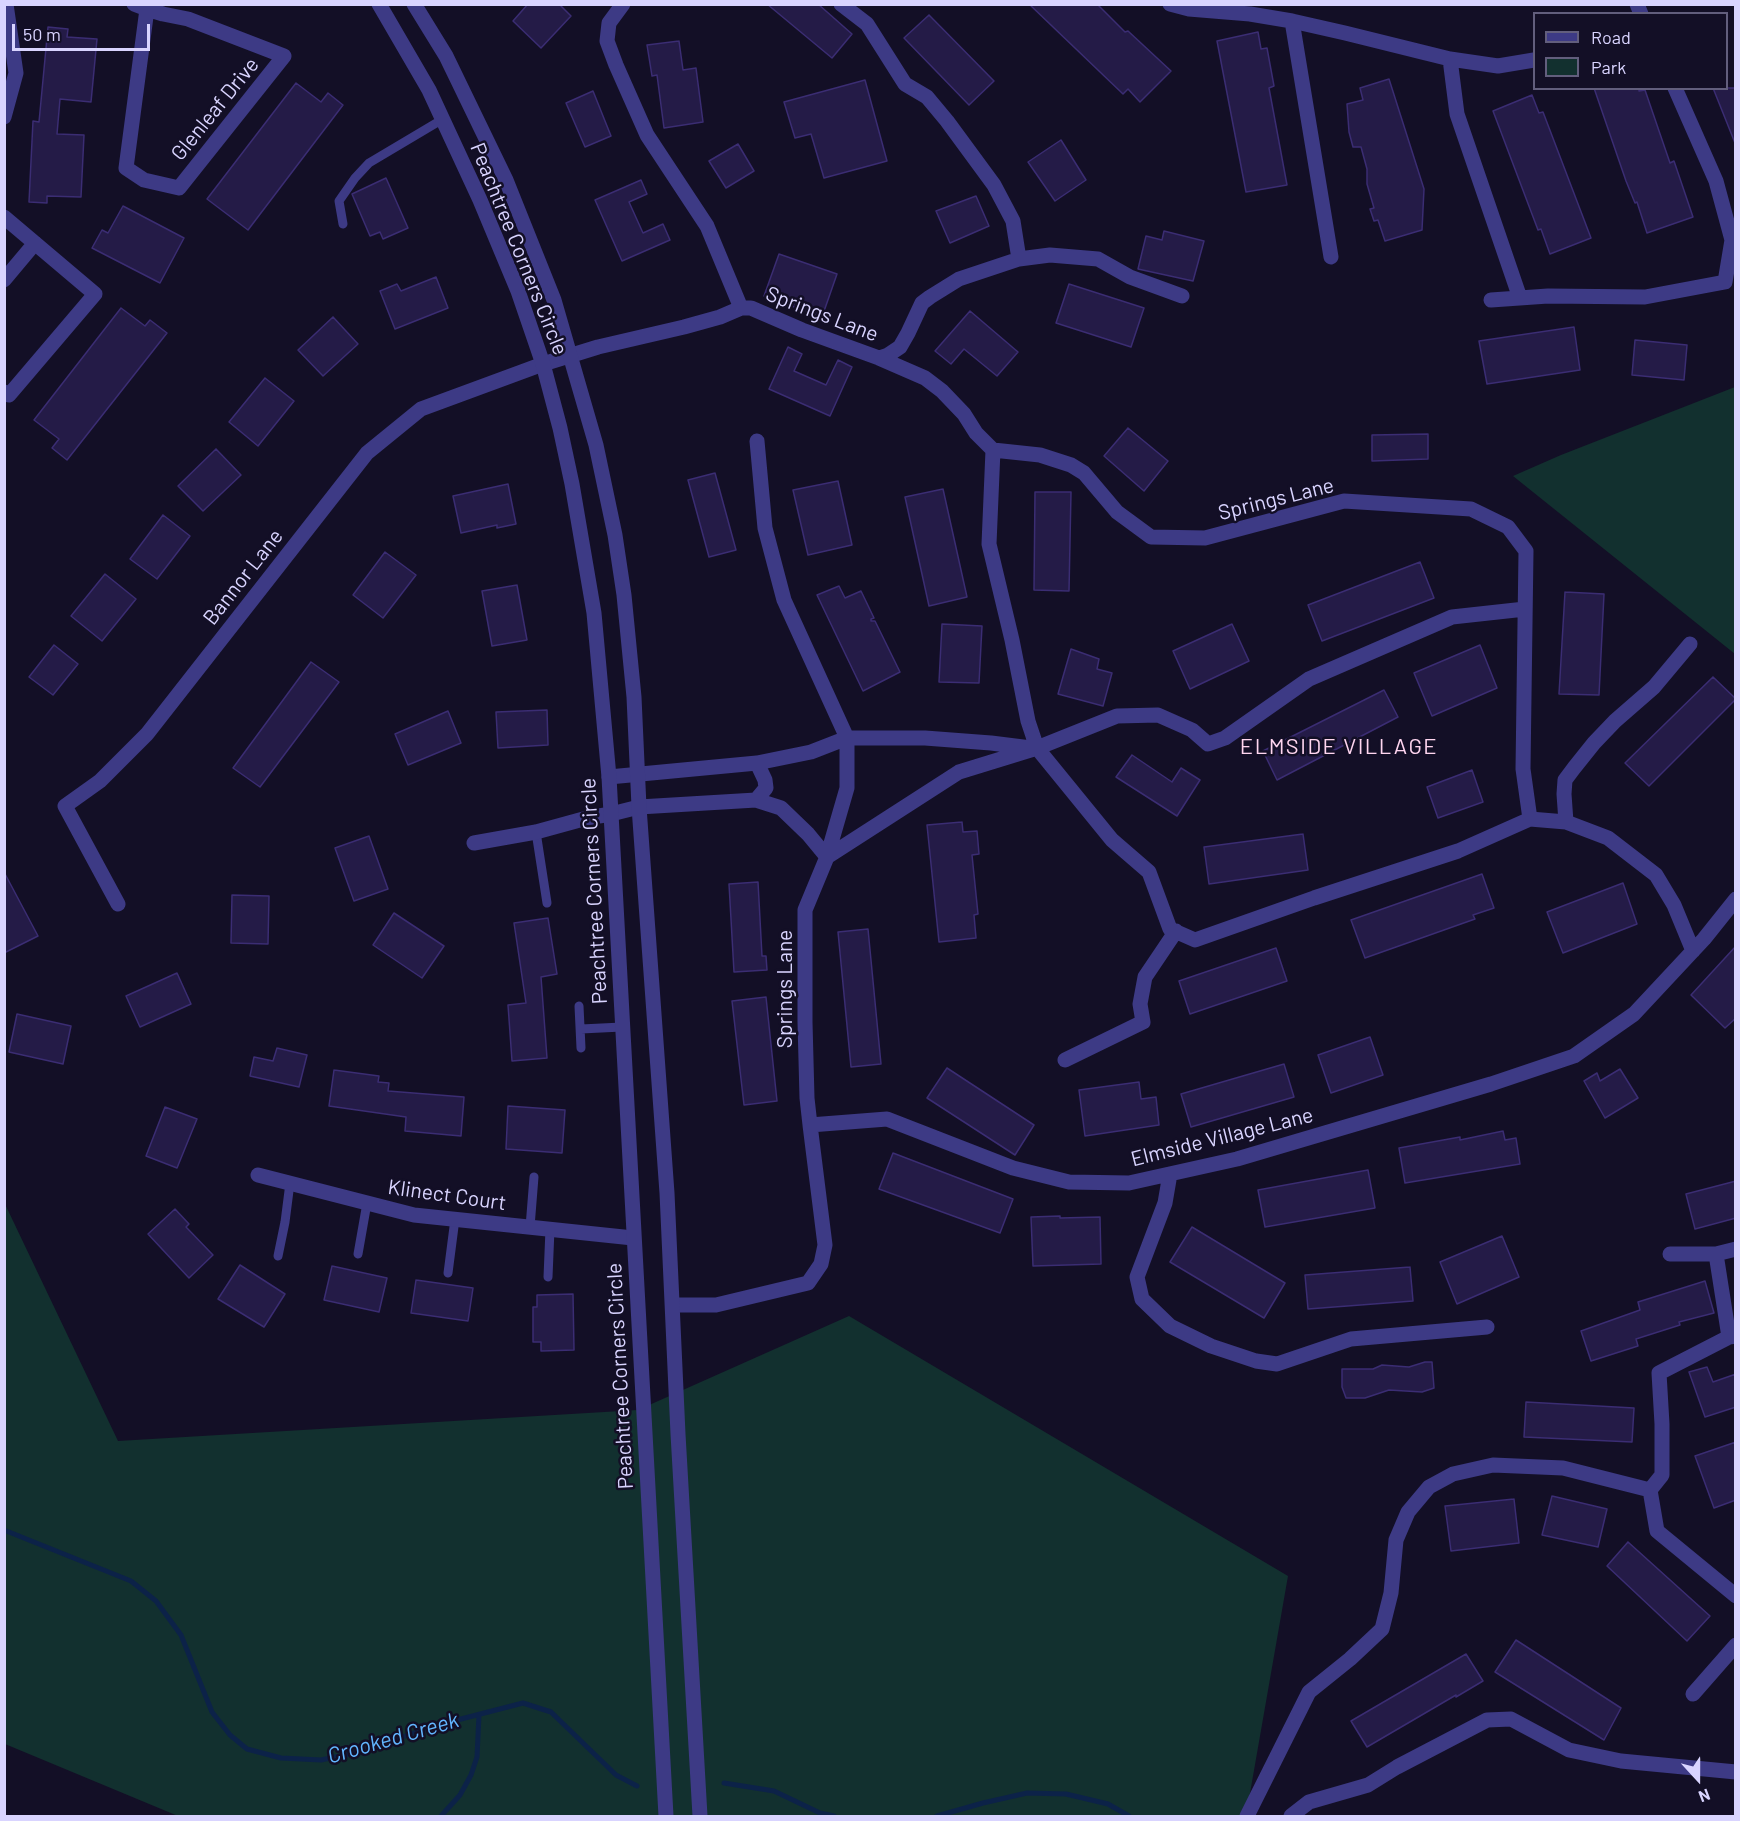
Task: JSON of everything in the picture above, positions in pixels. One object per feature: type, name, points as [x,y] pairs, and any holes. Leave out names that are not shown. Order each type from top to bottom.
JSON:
[{"type":"street","points":[[4,117],[16,73],[6,4]]},
{"type":"street","name":"Peachtree Corners Circle","points":[[379,4],[429,90],[518,291],[543,364],[561,428],[594,613],[609,777],[666,1816]]},
{"type":"street","name":"Peachtree Corners Circle","points":[[414,4],[446,56],[506,180],[554,300],[596,444],[615,535],[627,618],[634,697],[639,807],[667,1193],[700,1816]]},
{"type":"street","points":[[623,4],[609,23],[607,41],[616,65],[647,135],[707,226],[741,308]]},
{"type":"street","points":[[841,4],[867,24],[905,84],[927,97],[994,185],[1013,221],[1019,259]]},
{"type":"street","points":[[1170,4],[1189,9],[1250,14],[1292,21],[1450,59],[1498,66],[1533,60]]},
{"type":"street","name":"Glenleaf Drive","points":[[140,7],[188,19],[284,56],[179,188],[144,180],[126,168],[140,7]]},
{"type":"street","points":[[1292,21],[1331,257]]},
{"type":"street","points":[[1450,59],[1457,114],[1520,298]]},
{"type":"street","points":[[1491,300],[1548,296],[1645,297],[1725,282],[1732,240],[1716,181],[1676,90]]},
{"type":"street","points":[[4,217],[95,294],[9,395],[4,392]]},
{"type":"street","points":[[4,280],[35,243]]},
{"type":"street","points":[[879,358],[900,347],[922,303],[930,297],[959,279],[1019,259],[1050,255],[1098,259],[1130,277],[1182,296]]},
{"type":"street","name":"Springs Lane","points":[[571,356],[598,347],[693,324],[741,308],[751,308],[925,378],[942,391],[964,414],[976,433],[993,450],[1040,455],[1071,465],[1084,473],[1117,512],[1151,537],[1205,538],[1344,501],[1471,509],[1508,527],[1526,551],[1523,769],[1530,819]]},
{"type":"street","name":"Bannor Lane","points":[[118,904],[65,806],[100,781],[147,734],[367,453],[421,409],[571,356]]},
{"type":"street","name":"Springs Lane","points":[[757,441],[765,528],[784,600],[847,738],[847,788],[826,857],[805,910],[805,1022],[810,1125]]},
{"type":"street","points":[[993,450],[988,544],[1012,639],[1028,721],[1037,748],[1112,840],[1149,872],[1170,929],[1195,940],[1314,898],[1458,852],[1530,819],[1566,822],[1608,838],[1656,875],[1674,905],[1693,951]]},
{"type":"street","points":[[474,843],[536,832],[639,807],[756,800],[781,808],[808,834],[826,857],[959,772],[1037,748],[1117,716],[1158,715],[1192,730],[1208,744],[1225,738],[1309,679],[1452,617],[1525,609]]},
{"type":"street","points":[[1566,822],[1565,780],[1594,743],[1654,687],[1690,644]]},
{"type":"street","points":[[609,777],[758,763],[811,752],[847,738],[925,738],[991,742],[1037,748]]},
{"type":"street","points":[[756,800],[766,788],[758,763]]},
{"type":"street","name":"Elmside Village Lane","points":[[810,1125],[886,1119],[1013,1167],[1069,1182],[1129,1183],[1237,1159],[1574,1056],[1635,1014],[1693,951],[1736,899]]},
{"type":"street","points":[[1065,1060],[1143,1022],[1140,1004],[1145,977],[1176,931]]},
{"type":"street","points":[[674,1305],[716,1305],[808,1283],[821,1264],[825,1245],[810,1125]]},
{"type":"street","points":[[1170,1174],[1165,1203],[1137,1276],[1142,1299],[1170,1326],[1211,1346],[1256,1361],[1277,1364],[1351,1339],[1487,1327]]},
{"type":"street","name":"Klinect Court","points":[[258,1175],[414,1215],[633,1238]]},
{"type":"street","points":[[1670,1254],[1716,1254],[1736,1249]]},
{"type":"street","points":[[1716,1254],[1732,1336],[1659,1373],[1662,1475],[1650,1490],[1657,1531],[1736,1596]]},
{"type":"street","points":[[1246,1816],[1309,1692],[1383,1629],[1391,1593],[1396,1540],[1408,1512],[1429,1487],[1453,1474],[1493,1465],[1563,1468],[1650,1490]]},
{"type":"street","points":[[1693,1694],[1736,1645]]},
{"type":"street","points":[[1291,1816],[1309,1802],[1368,1785],[1397,1767],[1487,1720],[1511,1719],[1569,1750],[1621,1761],[1736,1772]]},
{"type":"lane","points":[[343,224],[339,201],[355,177],[369,164],[443,119]]},
{"type":"lane","points":[[536,832],[547,903]]},
{"type":"lane","points":[[579,1006],[581,1048]]},
{"type":"lane","points":[[581,1029],[622,1027]]},
{"type":"lane","points":[[530,1227],[534,1177]]},
{"type":"lane","points":[[278,1256],[290,1183]]},
{"type":"lane","points":[[358,1254],[367,1203]]},
{"type":"lane","points":[[448,1273],[455,1219]]},
{"type":"lane","points":[[548,1277],[550,1229]]},
{"type":"green space","points":[[1735,387],[1735,654],[1513,476]]},
{"type":"green space","points":[[4,1202],[118,1441],[638,1410],[849,1316],[1288,1576],[1246,1816],[178,1816],[5,1744]]},
{"type":"building","points":[[528,4],[559,4],[571,16],[541,48],[513,21]]},
{"type":"building","points":[[767,4],[818,4],[852,34],[832,58]]},
{"type":"building","points":[[1029,4],[1097,4],[1125,32],[1128,31],[1171,71],[1140,102],[1128,89],[1123,94]]},
{"type":"building","points":[[929,15],[994,81],[969,105],[904,38]]},
{"type":"building","points":[[48,27],[68,29],[67,37],[97,39],[91,102],[60,99],[57,134],[84,135],[81,197],[47,196],[47,203],[29,202],[33,121],[39,122]]},
{"type":"building","points":[[1258,32],[1261,49],[1267,48],[1274,86],[1269,88],[1287,185],[1246,192],[1217,41]]},
{"type":"building","points":[[679,41],[683,70],[696,68],[703,122],[664,128],[657,75],[652,76],[647,45]]},
{"type":"building","points":[[1389,79],[1424,189],[1422,230],[1385,241],[1378,220],[1374,221],[1370,209],[1374,208],[1367,184],[1367,169],[1361,147],[1353,147],[1349,132],[1347,104],[1363,100],[1360,88]]},
{"type":"building","points":[[865,80],[887,161],[824,178],[811,134],[795,138],[784,102]]},
{"type":"building","points":[[296,83],[321,102],[328,93],[343,105],[248,230],[207,199]]},
{"type":"building","points":[[1736,88],[1735,143],[1714,90]]},
{"type":"building","points":[[1595,90],[1645,90],[1670,163],[1674,161],[1693,217],[1647,233],[1637,202],[1635,203]]},
{"type":"building","points":[[593,91],[611,136],[585,147],[566,103]]},
{"type":"building","points":[[1532,95],[1539,113],[1543,112],[1591,238],[1550,254],[1541,229],[1538,230],[1493,111]]},
{"type":"building","points":[[1061,140],[1086,180],[1055,201],[1028,162]]},
{"type":"building","points":[[738,144],[754,171],[726,188],[709,161]]},
{"type":"building","points":[[386,178],[408,228],[383,239],[380,232],[370,236],[352,194]]},
{"type":"building","points":[[641,180],[647,194],[629,202],[643,233],[663,224],[670,240],[622,261],[595,200]]},
{"type":"building","points":[[976,196],[989,226],[950,243],[936,211]]},
{"type":"building","points":[[123,206],[184,238],[160,283],[92,248],[102,230],[108,233]]},
{"type":"building","points":[[1164,231],[1204,241],[1193,281],[1138,269],[1146,236],[1162,240]]},
{"type":"building","points":[[779,254],[837,274],[822,317],[764,296]]},
{"type":"building","points":[[436,277],[448,308],[395,329],[380,291],[397,284],[401,291]]},
{"type":"building","points":[[1069,284],[1144,308],[1131,347],[1056,323]]},
{"type":"building","points":[[121,308],[145,326],[150,320],[167,333],[67,460],[52,448],[59,439],[34,420]]},
{"type":"building","points":[[970,311],[1018,352],[997,376],[964,349],[951,364],[935,351]]},
{"type":"building","points":[[333,317],[358,344],[323,376],[298,350]]},
{"type":"building","points":[[1574,327],[1580,370],[1487,384],[1479,341]]},
{"type":"building","points":[[1635,340],[1687,345],[1684,380],[1632,375]]},
{"type":"building","points":[[788,347],[802,354],[794,371],[826,385],[838,360],[852,367],[830,416],[769,389]]},
{"type":"building","points":[[265,378],[294,401],[258,446],[229,422]]},
{"type":"building","points":[[1128,428],[1168,461],[1144,491],[1104,456]]},
{"type":"building","points":[[1428,434],[1428,459],[1372,461],[1372,435]]},
{"type":"building","points":[[216,449],[241,475],[203,511],[178,486]]},
{"type":"building","points":[[715,473],[736,550],[709,557],[688,480]]},
{"type":"building","points":[[838,481],[852,545],[808,555],[793,490]]},
{"type":"building","points":[[508,484],[516,524],[497,528],[497,525],[461,533],[453,496]]},
{"type":"building","points":[[943,489],[967,597],[929,606],[905,497]]},
{"type":"building","points":[[1035,492],[1071,492],[1069,591],[1034,590]]},
{"type":"building","points":[[163,515],[190,536],[157,579],[130,559]]},
{"type":"building","points":[[385,552],[416,575],[383,618],[353,595]]},
{"type":"building","points":[[1420,562],[1434,598],[1322,641],[1308,605]]},
{"type":"building","points":[[105,574],[136,599],[102,641],[71,616]]},
{"type":"building","points":[[517,585],[527,640],[492,646],[482,591]]},
{"type":"building","points":[[839,586],[845,598],[861,591],[874,618],[871,621],[875,621],[900,672],[863,691],[817,595]]},
{"type":"building","points":[[1565,592],[1604,594],[1599,695],[1559,694]]},
{"type":"building","points":[[942,624],[982,626],[979,683],[939,682]]},
{"type":"building","points":[[1232,624],[1249,661],[1190,689],[1173,651]]},
{"type":"building","points":[[54,645],[78,664],[53,695],[29,677]]},
{"type":"building","points":[[1480,645],[1497,688],[1432,716],[1414,673]]},
{"type":"building","points":[[1071,649],[1099,659],[1097,669],[1112,673],[1103,706],[1058,694]]},
{"type":"building","points":[[311,662],[339,682],[260,787],[233,768]]},
{"type":"building","points":[[1713,677],[1736,699],[1649,786],[1625,763]]},
{"type":"building","points":[[1384,690],[1398,717],[1277,780],[1263,751]]},
{"type":"building","points":[[547,710],[548,745],[498,748],[496,712]]},
{"type":"building","points":[[448,711],[461,743],[408,765],[395,734]]},
{"type":"building","points":[[1132,755],[1172,782],[1181,768],[1200,780],[1177,816],[1116,777]]},
{"type":"building","points":[[1472,770],[1483,802],[1438,818],[1427,787]]},
{"type":"building","points":[[962,822],[963,832],[977,831],[979,854],[972,855],[978,914],[974,915],[976,938],[939,942],[927,825]]},
{"type":"building","points":[[1303,834],[1308,870],[1209,884],[1204,847]]},
{"type":"building","points":[[369,836],[388,889],[354,901],[335,848]]},
{"type":"building","points":[[4,872],[38,936],[4,953]]},
{"type":"building","points":[[1482,874],[1494,908],[1473,915],[1475,919],[1365,958],[1351,920]]},
{"type":"building","points":[[758,882],[762,956],[766,956],[767,970],[734,972],[729,884]]},
{"type":"building","points":[[1623,883],[1637,924],[1563,953],[1547,912]]},
{"type":"building","points":[[232,895],[269,896],[268,944],[231,943]]},
{"type":"building","points":[[394,913],[444,946],[422,978],[373,945]]},
{"type":"building","points":[[548,918],[557,974],[541,977],[547,1058],[512,1061],[508,1005],[526,1003],[514,923]]},
{"type":"building","points":[[868,929],[881,1064],[851,1067],[838,932]]},
{"type":"building","points":[[1736,946],[1736,1018],[1725,1028],[1691,995]]},
{"type":"building","points":[[1276,948],[1287,981],[1190,1014],[1179,981]]},
{"type":"building","points":[[177,973],[191,1004],[140,1027],[126,996]]},
{"type":"building","points":[[766,997],[777,1101],[744,1105],[732,1001]]},
{"type":"building","points":[[17,1014],[71,1026],[63,1064],[9,1052]]},
{"type":"building","points":[[1370,1037],[1383,1075],[1331,1093],[1318,1055]]},
{"type":"building","points":[[277,1048],[307,1055],[299,1087],[250,1076],[254,1057],[273,1061]]},
{"type":"building","points":[[1284,1064],[1294,1097],[1191,1127],[1181,1094]]},
{"type":"building","points":[[947,1068],[1034,1125],[1015,1155],[927,1098]]},
{"type":"building","points":[[1620,1069],[1638,1098],[1605,1118],[1584,1081],[1597,1073],[1600,1081]]},
{"type":"building","points":[[334,1070],[379,1076],[378,1082],[389,1083],[388,1091],[464,1097],[461,1136],[405,1131],[406,1117],[329,1106]]},
{"type":"building","points":[[1139,1082],[1141,1099],[1156,1097],[1159,1125],[1085,1136],[1079,1090]]},
{"type":"building","points":[[508,1106],[565,1110],[562,1153],[506,1149]]},
{"type":"building","points":[[165,1107],[197,1119],[177,1168],[146,1156]]},
{"type":"building","points":[[1503,1131],[1505,1140],[1516,1138],[1520,1164],[1405,1183],[1399,1148],[1460,1137],[1460,1140]]},
{"type":"building","points":[[893,1153],[1013,1199],[1000,1233],[879,1189]]},
{"type":"building","points":[[1368,1170],[1375,1208],[1265,1227],[1258,1190]]},
{"type":"building","points":[[1736,1181],[1736,1218],[1695,1229],[1686,1194]]},
{"type":"building","points":[[175,1209],[189,1224],[186,1227],[213,1255],[189,1278],[148,1234]]},
{"type":"building","points":[[1060,1216],[1060,1218],[1100,1217],[1101,1264],[1033,1266],[1031,1217]]},
{"type":"building","points":[[1192,1227],[1285,1283],[1264,1318],[1170,1262]]},
{"type":"building","points":[[1502,1236],[1519,1277],[1457,1304],[1440,1262]]},
{"type":"building","points":[[240,1265],[285,1294],[264,1327],[218,1299]]},
{"type":"building","points":[[332,1266],[387,1278],[379,1312],[324,1300]]},
{"type":"building","points":[[1410,1267],[1413,1301],[1308,1309],[1305,1275]]},
{"type":"building","points":[[416,1280],[473,1288],[468,1321],[411,1313]]},
{"type":"building","points":[[1705,1281],[1714,1313],[1679,1322],[1680,1325],[1636,1339],[1638,1346],[1591,1361],[1581,1331],[1640,1310],[1638,1302]]},
{"type":"building","points":[[573,1294],[574,1350],[541,1351],[541,1342],[533,1342],[533,1307],[537,1307],[537,1295]]},
{"type":"building","points":[[1432,1362],[1434,1388],[1422,1392],[1389,1390],[1365,1398],[1346,1398],[1342,1387],[1342,1369],[1373,1369],[1382,1365],[1409,1367]]},
{"type":"building","points":[[1707,1367],[1713,1382],[1736,1374],[1736,1407],[1705,1417],[1689,1372]]},
{"type":"building","points":[[1526,1402],[1634,1408],[1632,1442],[1524,1437]]},
{"type":"building","points":[[1736,1442],[1736,1500],[1714,1508],[1695,1456]]},
{"type":"building","points":[[1552,1496],[1607,1509],[1598,1547],[1542,1535]]},
{"type":"building","points":[[1514,1499],[1519,1543],[1451,1551],[1445,1506]]},
{"type":"building","points":[[1628,1542],[1710,1616],[1687,1641],[1607,1566]]},
{"type":"building","points":[[1516,1640],[1621,1708],[1604,1740],[1495,1672]]},
{"type":"building","points":[[1466,1654],[1483,1681],[1367,1747],[1351,1721]]},
{"type":"waterway","name":"Crooked Creek","points":[[4,1530],[131,1581],[156,1601],[181,1635],[212,1712],[230,1735],[247,1749],[281,1758],[321,1760],[359,1752],[434,1726],[523,1703],[551,1712],[616,1775],[637,1786]]},
{"type":"waterway","points":[[441,1816],[460,1795],[471,1775],[477,1757],[479,1715]]},
{"type":"waterway","name":"Crooked Creek","points":[[724,1783],[774,1791],[820,1813],[834,1816]]},
{"type":"waterway","name":"Crooked Creek","points":[[937,1816],[1027,1793],[1066,1794],[1108,1804],[1129,1816]]},
{"type":"district","name":"ELMSIDE VILLAGE","points":[[1339,747]]}]
